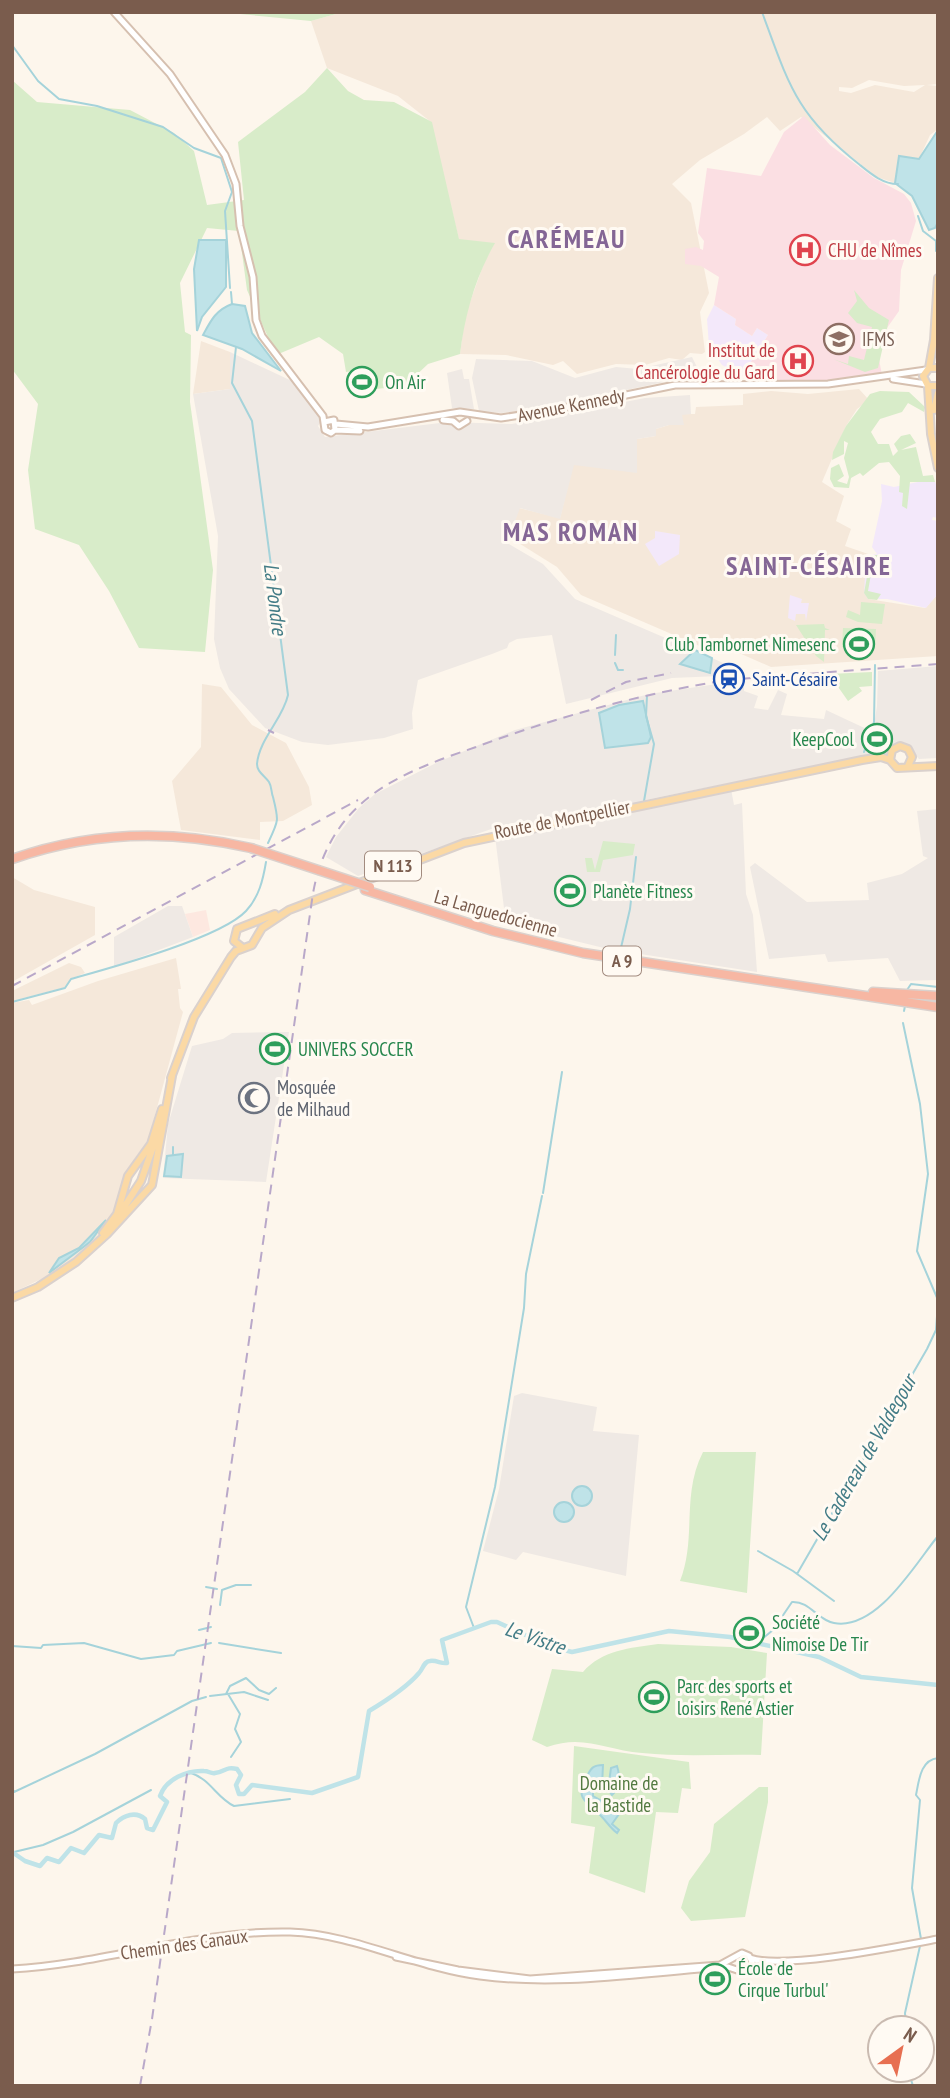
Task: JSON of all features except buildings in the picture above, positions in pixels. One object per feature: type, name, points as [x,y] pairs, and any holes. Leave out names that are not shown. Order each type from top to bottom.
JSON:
[{"type":"highway","name":"La Languedocienne","points":[[12,859],[70,843],[137,834],[201,838],[249,850],[493,931],[583,953],[937,1006]]},
{"type":"highway","name":"La Languedocienne","points":[[12,865],[61,849],[118,841],[180,841],[249,850]]},
{"type":"highway","name":"La Languedocienne","points":[[367,889],[584,949],[870,992],[937,1006]]},
{"type":"highway","points":[[870,992],[938,996]]},
{"type":"main road","points":[[114,12],[170,75],[228,161],[237,189],[240,226],[250,261],[254,310],[259,329],[318,408],[332,424],[356,432],[454,418],[460,412],[466,418],[460,426],[454,418]]},
{"type":"main road","points":[[938,278],[934,340],[927,369],[931,434],[938,468]]},
{"type":"main road","points":[[938,335],[938,345]]},
{"type":"main road","points":[[927,369],[938,368]]},
{"type":"main road","name":"Avenue Kennedy","points":[[466,418],[501,418],[553,411],[675,385],[828,384],[912,374],[927,369]]},
{"type":"main road","name":"Avenue Kennedy","points":[[466,418],[527,418],[697,386],[828,386],[895,379],[927,385]]},
{"type":"main road","points":[[927,385],[938,386]]},
{"type":"main road","points":[[938,393],[933,423],[938,457]]},
{"type":"main road","points":[[902,746],[918,762],[938,764],[897,768],[890,756],[902,746]]},
{"type":"main road","name":"Route de Montpellier","points":[[246,927],[312,897],[471,838],[890,756]]},
{"type":"main road","name":"Route de Montpellier","points":[[255,939],[265,925],[289,910],[464,843],[890,756]]},
{"type":"main road","points":[[908,766],[912,757]]},
{"type":"main road","points":[[78,1259],[117,1214],[130,1174],[151,1144],[194,1017],[231,954],[235,931],[246,927],[254,932],[252,945],[231,954]]},
{"type":"main road","points":[[235,943],[243,948]]},
{"type":"main road","points":[[12,1298],[47,1281],[78,1259],[117,1224],[154,1182],[171,1081]]},
{"type":"main road","points":[[78,1259],[111,1227],[141,1181],[153,1151],[171,1081]]},
{"type":"main road","name":"Chemin des Canaux","points":[[12,1969],[50,1966],[184,1940],[241,1933],[318,1936],[455,1972],[533,1981],[728,1967],[737,1970]]},
{"type":"main road","points":[[779,1960],[750,1957],[742,1953],[734,1959],[737,1970],[746,1971],[751,1966],[779,1960],[841,1955],[938,1940]]},
{"type":"main road","name":"Chemin des Canaux","points":[[396,1956],[492,1975],[552,1979],[694,1968],[728,1963],[734,1959]]},
{"type":"main road","points":[[750,1957],[751,1966]]},
{"type":"shaded area","points":[[343,12],[938,12],[938,84],[927,85],[938,86],[938,129],[930,135],[919,159],[899,156],[895,183],[877,177],[801,117],[780,131],[767,117],[700,160],[672,184],[691,203],[709,293],[700,312],[705,352],[702,354],[690,353],[682,360],[669,358],[645,365],[616,364],[577,374],[563,361],[553,365],[506,355],[460,354],[465,316],[484,263],[494,244],[459,240],[431,122],[398,96],[327,68],[311,21]],"holes":[[[869,80],[904,86],[925,85],[914,92],[875,85],[851,93],[839,91],[839,87],[852,88]]]},
{"type":"shaded area","name":"CHU de Nîmes","points":[[804,116],[830,145],[874,178],[904,194],[911,203],[916,221],[901,270],[899,311],[887,328],[878,354],[882,375],[823,382],[759,381],[742,376],[768,335],[757,328],[752,336],[735,325],[736,319],[714,305],[719,277],[701,266],[685,264],[685,249],[696,247],[703,250],[704,241],[698,233],[707,168],[761,176],[784,132]]},
{"type":"shaded area","points":[[714,305],[736,319],[735,325],[752,336],[757,328],[768,335],[742,376],[722,365],[709,346],[707,319]]},
{"type":"shaded area","points":[[201,341],[230,352],[230,389],[193,394]]},
{"type":"shaded area","points":[[230,352],[294,382],[322,420],[318,426],[325,437],[448,422],[512,424],[645,398],[690,395],[691,414],[682,415],[684,425],[669,425],[656,429],[656,436],[637,439],[637,473],[574,465],[560,519],[520,508],[507,543],[543,564],[575,599],[742,671],[743,675],[672,678],[566,704],[552,635],[517,639],[509,643],[507,648],[418,680],[412,713],[413,729],[384,738],[328,745],[302,742],[265,728],[229,689],[220,668],[214,639],[218,536],[193,394],[230,389]]},
{"type":"shaded area","points":[[692,357],[697,367],[693,376],[550,406],[502,413],[479,411],[472,378],[476,359],[532,361],[575,378],[616,367],[638,369]]},
{"type":"shaded area","points":[[462,369],[464,379],[469,379],[474,409],[452,408],[447,373]]},
{"type":"shaded area","points":[[859,389],[869,400],[857,409],[846,426],[822,482],[844,496],[836,521],[851,529],[845,546],[871,555],[865,583],[868,599],[925,608],[938,594],[938,656],[771,667],[739,653],[704,648],[581,595],[557,567],[509,537],[519,508],[560,518],[573,465],[637,439],[656,436],[656,429],[682,421],[682,414],[695,414],[696,407],[743,405],[743,394],[771,391],[808,394]]},
{"type":"shaded area","points":[[935,482],[938,488],[938,518],[933,517],[932,520],[938,521],[938,594],[926,608],[887,599],[868,599],[864,593],[865,576],[871,555],[877,554],[872,547],[882,501],[881,484],[894,487]]},
{"type":"shaded area","points":[[655,531],[680,535],[679,554],[659,566],[645,544],[655,538]]},
{"type":"shaded area","points":[[790,595],[802,599],[801,603],[809,603],[806,621],[805,614],[796,614],[795,621],[788,618]]},
{"type":"shaded area","points":[[938,666],[938,758],[919,759],[911,750],[896,746],[888,751],[645,800],[640,808],[731,789],[734,805],[742,803],[746,894],[753,915],[757,972],[608,949],[506,924],[494,828],[358,876],[326,857],[336,837],[359,808],[375,794],[438,762],[515,730],[649,694],[744,680],[744,691],[758,696],[754,708],[768,710],[778,690],[787,694],[781,715],[824,719],[826,710],[873,732],[878,671]]},
{"type":"shaded area","points":[[202,684],[221,687],[252,725],[286,743],[309,787],[312,805],[283,821],[260,822],[260,840],[181,830],[172,781],[201,747]]},
{"type":"shaded area","points":[[938,809],[938,980],[900,981],[888,958],[828,962],[825,954],[769,959],[750,867],[755,863],[807,902],[869,900],[867,883],[902,874],[928,858],[923,856],[917,811]]},
{"type":"shaded area","points":[[12,877],[34,890],[95,907],[95,935],[12,982]]},
{"type":"shaded area","points":[[168,906],[182,906],[193,937],[114,967],[114,937]]},
{"type":"shaded area","points":[[206,910],[210,930],[193,937],[185,914]]},
{"type":"shaded area","points":[[176,958],[181,989],[178,989],[180,1008],[183,1012],[148,1141],[135,1158],[115,1217],[91,1243],[56,1272],[12,1293],[12,1003],[29,1000],[32,1005],[98,981]]},
{"type":"shaded area","points":[[69,963],[81,967],[85,973],[70,979],[66,987],[12,1001],[12,991]]},
{"type":"shaded area","points":[[289,1032],[266,1182],[163,1178],[168,1124],[192,1046],[223,1039],[232,1033]]},
{"type":"shaded area","points":[[522,1393],[597,1407],[593,1431],[639,1435],[626,1576],[523,1552],[516,1560],[483,1551],[499,1489],[514,1396]]},
{"type":"green space","points":[[219,12],[343,12],[311,21]]},
{"type":"green space","points":[[327,68],[348,91],[364,100],[394,102],[432,122],[459,239],[495,243],[472,297],[460,354],[428,364],[411,380],[414,385],[376,389],[369,369],[346,372],[343,354],[319,337],[276,355],[247,290],[239,231],[207,228],[180,283],[185,332],[191,335],[190,402],[213,570],[205,652],[139,648],[109,591],[79,545],[35,529],[28,470],[38,404],[12,369],[12,80],[37,102],[130,110],[174,133],[194,151],[207,205],[244,200],[238,142],[305,92]]},
{"type":"green space","points":[[854,290],[869,308],[889,320],[878,368],[865,372],[833,359],[848,364],[849,356],[864,360],[872,327],[857,323],[848,313],[857,301]]},
{"type":"green space","points":[[880,391],[909,392],[925,407],[924,412],[908,403],[902,412],[880,419],[871,432],[878,444],[889,444],[893,456],[898,451],[894,444],[901,436],[910,434],[916,443],[901,450],[916,447],[923,476],[933,475],[935,482],[910,482],[907,509],[902,506],[903,493],[899,492],[900,476],[889,462],[879,463],[863,476],[860,473],[851,478],[849,488],[834,487],[830,479],[831,468],[839,464],[844,476],[837,481],[847,484],[849,477],[844,458],[848,443],[844,441],[844,454],[832,460],[833,452],[846,426],[870,394]]},
{"type":"green space","points":[[871,555],[884,555],[883,562],[873,563],[868,591],[881,594],[877,600],[868,599],[864,593]]},
{"type":"green space","points":[[861,602],[885,604],[882,624],[858,622],[846,617],[848,610],[860,615]]},
{"type":"green space","points":[[824,624],[825,628],[830,630],[825,630],[824,662],[816,656],[796,625]]},
{"type":"green space","points":[[843,628],[876,629],[875,649],[842,647]]},
{"type":"green space","points":[[872,672],[872,686],[859,687],[862,691],[848,701],[829,674]]},
{"type":"green space","points":[[603,841],[635,844],[633,855],[603,860],[600,872],[587,872],[585,858],[592,858],[595,870]]},
{"type":"green space","points":[[703,1452],[756,1452],[747,1593],[680,1581],[688,1549],[693,1484]]},
{"type":"green space","name":"Parc des sports et loisirs René Astier","points":[[658,1644],[731,1647],[767,1653],[761,1755],[657,1754],[584,1742],[560,1743],[547,1747],[532,1740],[552,1669],[583,1672],[608,1655]]},
{"type":"green space","name":"Domaine de la Bastide","points":[[574,1746],[689,1762],[691,1789],[682,1788],[678,1813],[656,1812],[645,1893],[589,1873],[595,1827],[571,1823]]},
{"type":"green space","name":"Domaine de la Bastide","points":[[759,1787],[768,1787],[768,1802],[745,1917],[691,1921],[681,1908],[689,1881],[710,1852],[714,1824]]},
{"type":"water","points":[[938,130],[938,222],[935,228],[929,230],[912,196],[895,183],[899,156],[919,159]]},
{"type":"water","points":[[199,240],[226,240],[226,287],[202,317],[197,331],[194,269]]},
{"type":"water","points":[[232,304],[245,306],[252,333],[281,371],[242,349],[203,335],[214,316]]},
{"type":"water","points":[[695,650],[712,658],[710,673],[680,664]]},
{"type":"water","points":[[643,701],[651,737],[648,743],[605,748],[599,713],[619,705]]},
{"type":"water","points":[[183,1154],[181,1177],[164,1176],[167,1156]]},
{"type":"water","points":[[106,1220],[90,1242],[49,1273],[59,1258],[79,1248]]},
{"type":"water","points":[[578,1486],[586,1486],[592,1496],[586,1506],[578,1506],[572,1500],[572,1492]]},
{"type":"water","points":[[564,1502],[571,1505],[574,1512],[571,1519],[564,1522],[557,1519],[554,1512],[557,1505]]},
{"type":"water","points":[[603,1765],[602,1786],[609,1782],[611,1768],[617,1766],[617,1785],[612,1795],[607,1788],[593,1786],[593,1796],[618,1810],[619,1814],[612,1824],[619,1830],[617,1833],[582,1797],[582,1789],[590,1771]]},
{"type":"waterway","points":[[762,12],[788,79],[808,114],[821,130],[868,172],[882,180],[898,184]]},
{"type":"waterway","points":[[12,45],[38,81],[59,99],[97,106],[163,127],[194,148],[221,158],[232,192],[225,211],[230,288]]},
{"type":"waterway","points":[[918,216],[923,231],[936,241],[936,251]]},
{"type":"waterway","name":"La Pondre","points":[[231,292],[232,304]]},
{"type":"waterway","name":"La Pondre","points":[[236,347],[232,383],[252,421],[288,695],[262,746],[257,764],[259,771],[270,784],[276,811],[276,825],[268,843]]},
{"type":"waterway","points":[[615,655],[616,635]]},
{"type":"waterway","points":[[615,663],[618,670],[623,670]]},
{"type":"waterway","points":[[864,752],[874,722],[875,665]]},
{"type":"waterway","points":[[644,801],[654,744],[646,716],[647,696]]},
{"type":"waterway","points":[[620,952],[630,909],[636,857]]},
{"type":"waterway","name":"La Pondre","points":[[12,1002],[65,988],[71,979],[164,951],[233,921],[246,911],[254,900],[262,882],[266,862]]},
{"type":"waterway","points":[[616,969],[618,964]]},
{"type":"waterway","name":"Le Cadereau de Valdegour","points":[[907,990],[911,984],[938,987]]},
{"type":"waterway","points":[[904,1011],[905,1006]]},
{"type":"waterway","name":"Le Cadereau de Valdegour","points":[[903,1023],[920,1104],[928,1174],[917,1251],[938,1300]]},
{"type":"waterway","points":[[543,1193],[562,1072]]},
{"type":"waterway","points":[[173,1147],[173,1155]]},
{"type":"waterway","points":[[474,1628],[466,1607],[495,1487],[524,1308],[526,1274],[542,1196]]},
{"type":"waterway","name":"Le Cadereau de Valdegour","points":[[797,1574],[927,1349],[936,1330],[938,1302]]},
{"type":"waterway","points":[[757,1643],[773,1630],[792,1602],[804,1604],[834,1623],[850,1623],[865,1617],[894,1593],[938,1536]]},
{"type":"waterway","name":"Le Cadereau de Valdegour","points":[[758,1551],[793,1571],[834,1601]]},
{"type":"waterway","points":[[220,1605],[222,1590],[236,1585],[251,1585]]},
{"type":"waterway","points":[[206,1587],[217,1589]]},
{"type":"waterway","name":"Le Vistre","points":[[12,1852],[25,1861],[40,1866],[47,1858],[59,1862],[71,1848],[84,1853],[99,1835],[112,1838],[116,1823],[130,1815],[145,1819],[147,1828],[153,1830],[167,1802],[160,1796],[163,1790],[172,1780],[191,1772],[214,1773],[230,1768],[237,1769],[241,1775],[236,1785],[239,1794],[244,1794],[252,1785],[312,1793],[358,1777],[369,1711],[409,1683],[426,1662],[447,1663],[442,1640],[491,1622],[497,1622],[552,1647],[572,1652],[669,1631],[730,1637],[819,1657],[861,1677],[938,1685]]},
{"type":"waterway","points":[[199,1630],[211,1627]]},
{"type":"waterway","points":[[12,1646],[41,1648],[43,1645],[84,1643],[141,1659],[174,1655],[177,1651],[211,1643]]},
{"type":"waterway","points":[[219,1643],[281,1653]]},
{"type":"waterway","points":[[226,1694],[230,1686],[246,1678],[259,1690],[269,1694],[276,1688]]},
{"type":"waterway","points":[[210,1696],[244,1692],[268,1700]]},
{"type":"waterway","points":[[228,1694],[240,1714],[235,1729],[241,1742],[231,1757]]},
{"type":"waterway","points":[[12,1788],[14,1792],[95,1754],[192,1701],[206,1697]]},
{"type":"waterway","points":[[921,1939],[912,1888],[920,1800],[916,1795],[924,1767],[938,1758]]},
{"type":"waterway","points":[[191,1773],[234,1806],[290,1799]]},
{"type":"waterway","points":[[14,1852],[43,1845],[73,1832],[151,1790]]},
{"type":"waterway","points":[[905,2014],[920,1946]]},
{"type":"railway","points":[[725,680],[938,664]]},
{"type":"railway","points":[[591,700],[626,682],[671,673]]},
{"type":"railway","points":[[140,2086],[152,2019],[314,886],[322,860],[335,835],[362,803],[387,785],[416,770],[446,757],[571,716],[635,698],[733,679]]},
{"type":"railway","points":[[268,730],[274,733]]},
{"type":"railway","points":[[12,986],[358,800]]},
{"type":"place","name":"CHU de Nîmes","points":[[805,250]]},
{"type":"place","name":"IFMS","points":[[839,339]]},
{"type":"place","name":"Institut de Cancérologie du Gard","points":[[798,361]]},
{"type":"place","name":"On Air","points":[[362,382]]},
{"type":"place","name":"Club Tambornet Nimesenc","points":[[859,644]]},
{"type":"place","name":"Saint-Césaire","points":[[729,679]]},
{"type":"place","name":"KeepCool","points":[[877,739]]},
{"type":"place","name":"Planète Fitness","points":[[570,891]]},
{"type":"place","name":"UNIVERS SOCCER","points":[[275,1049]]},
{"type":"place","name":"Mosquée de Milhaud","points":[[254,1098]]},
{"type":"place","name":"Société Nimoise De Tir","points":[[749,1633]]},
{"type":"place","name":"Parc des sports et loisirs René Astier","points":[[654,1697]]},
{"type":"place","name":"École de Cirque Turbul'","points":[[715,1979]]},
{"type":"district","name":"CARÉMEAU","points":[[567,239]]},
{"type":"district","name":"MAS ROMAN","points":[[571,532]]},
{"type":"district","name":"SAINT-CÉSAIRE","points":[[809,566]]}]
